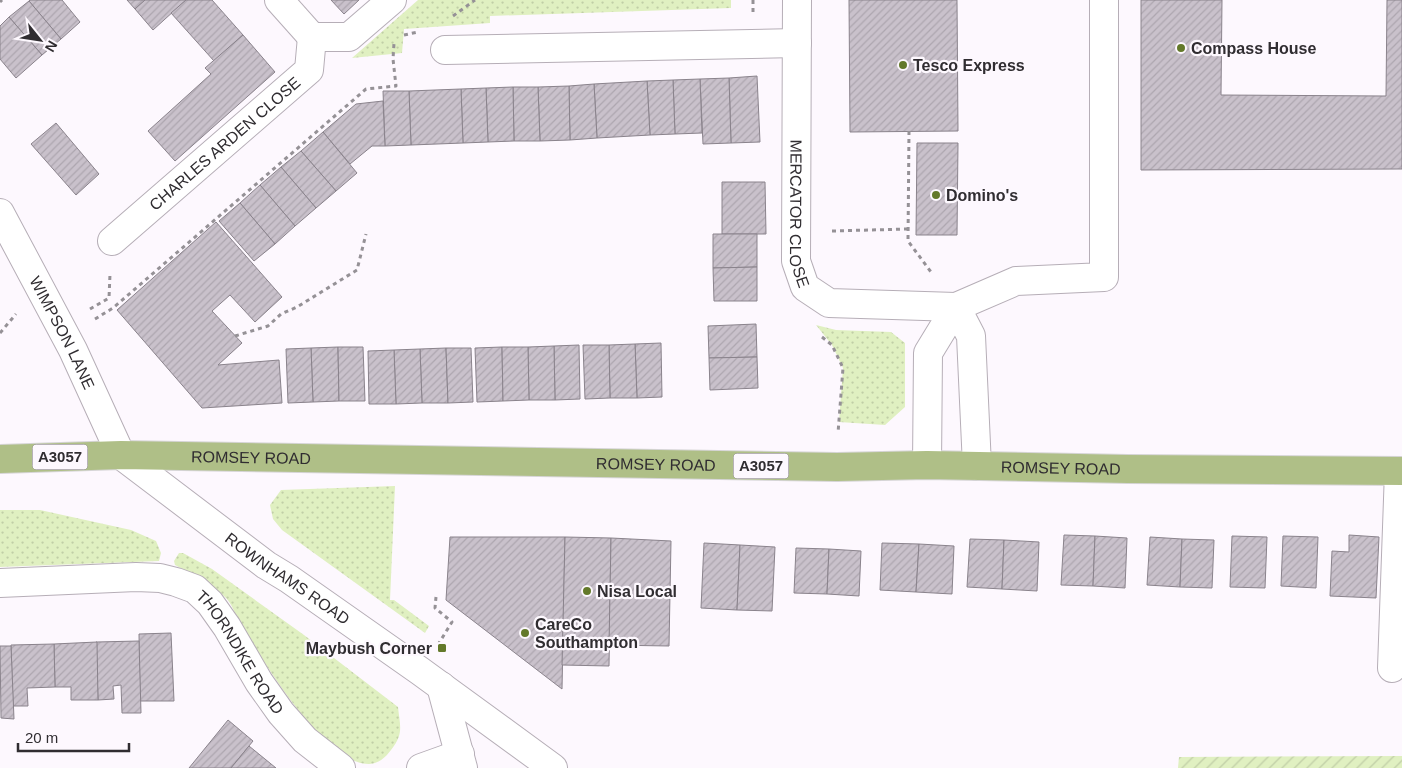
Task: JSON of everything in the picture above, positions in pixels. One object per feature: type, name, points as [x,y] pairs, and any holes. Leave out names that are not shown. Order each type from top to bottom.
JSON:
[{"type":"main road","name":"ROMSEY ROAD","points":[[0,458],[120,455],[817,467],[927,465],[1400,471]]},
{"type":"street","points":[[279,0],[312,37],[349,37],[392,0]]},
{"type":"street","name":"MERCATOR CLOSE","points":[[797,0],[796,261],[805,288],[829,303],[956,307]]},
{"type":"street","points":[[927,465],[928,353],[956,307],[1016,281],[1104,277],[1104,0]]},
{"type":"street","name":"CHARLES ARDEN CLOSE","points":[[112,241],[309,70],[312,37]]},
{"type":"street","points":[[445,50],[797,43]]},
{"type":"street","name":"WIMPSON LANE","points":[[0,213],[73,350],[120,455]]},
{"type":"street","points":[[956,307],[971,336],[977,466]]},
{"type":"street","name":"ROWNHAMS ROAD","points":[[120,455],[266,565],[289,579],[441,686],[553,768]]},
{"type":"street","points":[[1392,668],[1400,471]]},
{"type":"street","name":"THORNDIKE ROAD","points":[[0,583],[136,577],[162,579],[195,589],[210,603],[227,627],[258,682],[280,713],[305,740],[341,768]]},
{"type":"street","points":[[421,768],[461,761],[441,686]]},
{"type":"path","points":[[452,16],[475,0]]},
{"type":"path","points":[[400,37],[424,30]]},
{"type":"path","points":[[63,332],[113,308],[366,89],[396,86],[393,59],[393,47],[396,40]]},
{"type":"path","points":[[909,131],[908,241],[956,307]]},
{"type":"path","points":[[832,231],[908,230]]},
{"type":"path","points":[[235,336],[268,326],[281,314],[297,307],[357,270],[366,234]]},
{"type":"path","points":[[63,332],[109,298],[112,241]]},
{"type":"path","points":[[817,333],[832,345],[843,368],[839,422]]},
{"type":"path","points":[[436,598],[435,608],[452,622],[440,641]]},
{"type":"green space","points":[[418,0],[731,0],[731,8],[490,16],[490,23],[404,29],[402,53],[352,58]]},
{"type":"green space","points":[[816,325],[836,330],[891,332],[905,343],[905,407],[885,425],[839,422],[843,368],[832,345]]},
{"type":"green space","points":[[395,486],[390,600],[394,600],[429,626],[425,633],[282,530],[273,519],[270,505],[281,490]]},
{"type":"green space","points":[[0,510],[40,510],[131,530],[156,541],[161,553],[159,561],[0,567]]},
{"type":"green space","points":[[179,553],[183,553],[212,569],[304,635],[398,707],[400,725],[398,739],[387,755],[372,764],[351,760],[333,747],[314,729],[295,706],[262,659],[228,600],[208,584],[175,565],[174,561]]},
{"type":"green space","points":[[1402,756],[1402,768],[1178,768],[1179,757]]},
{"type":"building","points":[[30,0],[62,0],[80,22],[61,39]]},
{"type":"building","points":[[127,0],[145,0],[135,9]]},
{"type":"building","points":[[145,0],[186,0],[153,30],[135,9]]},
{"type":"building","points":[[186,0],[212,0],[243,35],[214,61],[171,13]]},
{"type":"building","points":[[331,0],[359,0],[344,14]]},
{"type":"building","name":"Tesco Express","points":[[849,0],[957,0],[958,131],[850,132]]},
{"type":"building","name":"Compass House","points":[[1141,0],[1222,0],[1221,95],[1386,96],[1387,0],[1402,0],[1402,169],[1141,170]]},
{"type":"building","points":[[29,1],[61,39],[42,55],[9,17]]},
{"type":"building","points":[[9,17],[42,55],[16,78],[0,59],[0,26]]},
{"type":"building","points":[[243,35],[275,72],[175,161],[148,131],[211,74],[205,68]]},
{"type":"building","points":[[757,76],[760,142],[731,143],[729,78]]},
{"type":"building","points":[[729,78],[731,143],[703,144],[700,79]]},
{"type":"building","points":[[700,79],[702,133],[675,134],[673,80]]},
{"type":"building","points":[[673,80],[675,134],[650,135],[647,81]]},
{"type":"building","points":[[647,81],[650,135],[597,138],[594,84]]},
{"type":"building","points":[[594,84],[597,138],[570,140],[569,86]]},
{"type":"building","points":[[569,86],[570,140],[540,141],[538,87]]},
{"type":"building","points":[[513,87],[538,87],[540,141],[514,141]]},
{"type":"building","points":[[513,87],[514,141],[488,142],[486,88]]},
{"type":"building","points":[[486,88],[488,142],[463,143],[461,89]]},
{"type":"building","points":[[461,89],[463,143],[411,145],[409,91]]},
{"type":"building","points":[[383,91],[409,91],[411,145],[385,146]]},
{"type":"building","points":[[383,101],[385,146],[372,146],[350,164],[323,132],[356,104]]},
{"type":"building","points":[[56,123],[99,174],[76,195],[31,144]]},
{"type":"building","points":[[323,132],[357,173],[336,191],[301,151]]},
{"type":"building","points":[[917,143],[958,143],[957,235],[916,235]]},
{"type":"building","points":[[301,151],[336,191],[316,208],[281,167]]},
{"type":"building","points":[[281,167],[316,208],[295,226],[260,185]]},
{"type":"building","points":[[722,182],[765,182],[766,234],[722,234]]},
{"type":"building","points":[[260,185],[295,226],[275,244],[240,203]]},
{"type":"building","points":[[240,203],[275,244],[254,261],[219,221]]},
{"type":"building","points":[[216,222],[282,297],[255,322],[230,295],[212,311],[242,343],[218,365],[279,360],[282,403],[202,408],[117,310]]},
{"type":"building","points":[[713,234],[757,234],[757,267],[713,268]]},
{"type":"building","points":[[757,267],[757,301],[714,301],[713,268]]},
{"type":"building","points":[[756,324],[757,357],[709,358],[708,326]]},
{"type":"building","points":[[661,343],[662,397],[637,398],[635,344]]},
{"type":"building","points":[[635,344],[637,398],[610,398],[609,345]]},
{"type":"building","points":[[579,345],[580,399],[555,400],[554,346]]},
{"type":"building","points":[[583,345],[609,345],[610,398],[585,399]]},
{"type":"building","points":[[554,346],[555,400],[529,400],[528,347]]},
{"type":"building","points":[[338,347],[339,401],[313,402],[311,348]]},
{"type":"building","points":[[338,347],[363,347],[365,401],[339,401]]},
{"type":"building","points":[[502,347],[503,401],[477,402],[475,348]]},
{"type":"building","points":[[502,347],[528,347],[529,400],[503,401]]},
{"type":"building","points":[[311,348],[313,402],[288,403],[286,349]]},
{"type":"building","points":[[446,348],[448,403],[422,403],[420,349]]},
{"type":"building","points":[[446,348],[471,348],[473,402],[448,403]]},
{"type":"building","points":[[420,349],[422,403],[396,404],[394,350]]},
{"type":"building","points":[[394,350],[396,404],[369,404],[368,351]]},
{"type":"building","points":[[757,357],[758,388],[710,390],[709,358]]},
{"type":"building","points":[[1064,535],[1095,536],[1093,586],[1061,585]]},
{"type":"building","points":[[1349,535],[1379,537],[1376,598],[1330,596],[1332,551],[1349,552]]},
{"type":"building","points":[[1095,536],[1127,538],[1125,588],[1093,586]]},
{"type":"building","points":[[1232,536],[1267,537],[1265,588],[1230,587]]},
{"type":"building","points":[[1283,536],[1318,537],[1316,588],[1281,586]]},
{"type":"building","name":"CareCo Southampton","points":[[450,537],[565,537],[562,689],[446,600]]},
{"type":"building","name":"Nisa Local","points":[[565,537],[611,538],[609,666],[562,665]]},
{"type":"building","points":[[1150,537],[1182,539],[1180,587],[1147,585]]},
{"type":"building","points":[[611,538],[671,541],[669,646],[609,645]]},
{"type":"building","points":[[970,539],[1004,540],[1002,589],[967,587]]},
{"type":"building","points":[[1182,539],[1214,540],[1212,588],[1180,587]]},
{"type":"building","points":[[1004,540],[1039,542],[1037,591],[1002,589]]},
{"type":"building","points":[[704,543],[740,545],[737,610],[701,608]]},
{"type":"building","points":[[882,543],[919,544],[916,592],[880,590]]},
{"type":"building","points":[[919,544],[954,546],[952,594],[916,592]]},
{"type":"building","points":[[740,545],[775,547],[772,611],[737,610]]},
{"type":"building","points":[[796,548],[829,549],[827,594],[794,593]]},
{"type":"building","points":[[829,549],[861,551],[859,596],[827,594]]},
{"type":"building","points":[[171,633],[174,701],[140,701],[139,634]]},
{"type":"building","points":[[139,641],[141,713],[122,713],[121,685],[113,686],[114,699],[98,700],[96,642]]},
{"type":"building","points":[[97,642],[98,700],[71,700],[71,687],[55,687],[54,644]]},
{"type":"building","points":[[54,644],[55,687],[27,688],[28,706],[13,706],[11,645]]},
{"type":"building","points":[[0,646],[11,646],[14,719],[1,718]]},
{"type":"building","points":[[228,720],[253,741],[231,768],[189,768]]},
{"type":"building","points":[[249,746],[276,768],[231,768]]},
{"type":"place","name":"Compass House","points":[[1181,48]]},
{"type":"place","name":"Tesco Express","points":[[903,65]]},
{"type":"place","name":"Domino's","points":[[936,195]]},
{"type":"place","name":"Nisa Local","points":[[587,591]]},
{"type":"place","name":"CareCo Southampton","points":[[525,633]]},
{"type":"place","name":"Maybush Corner","points":[[442,648]]}]
